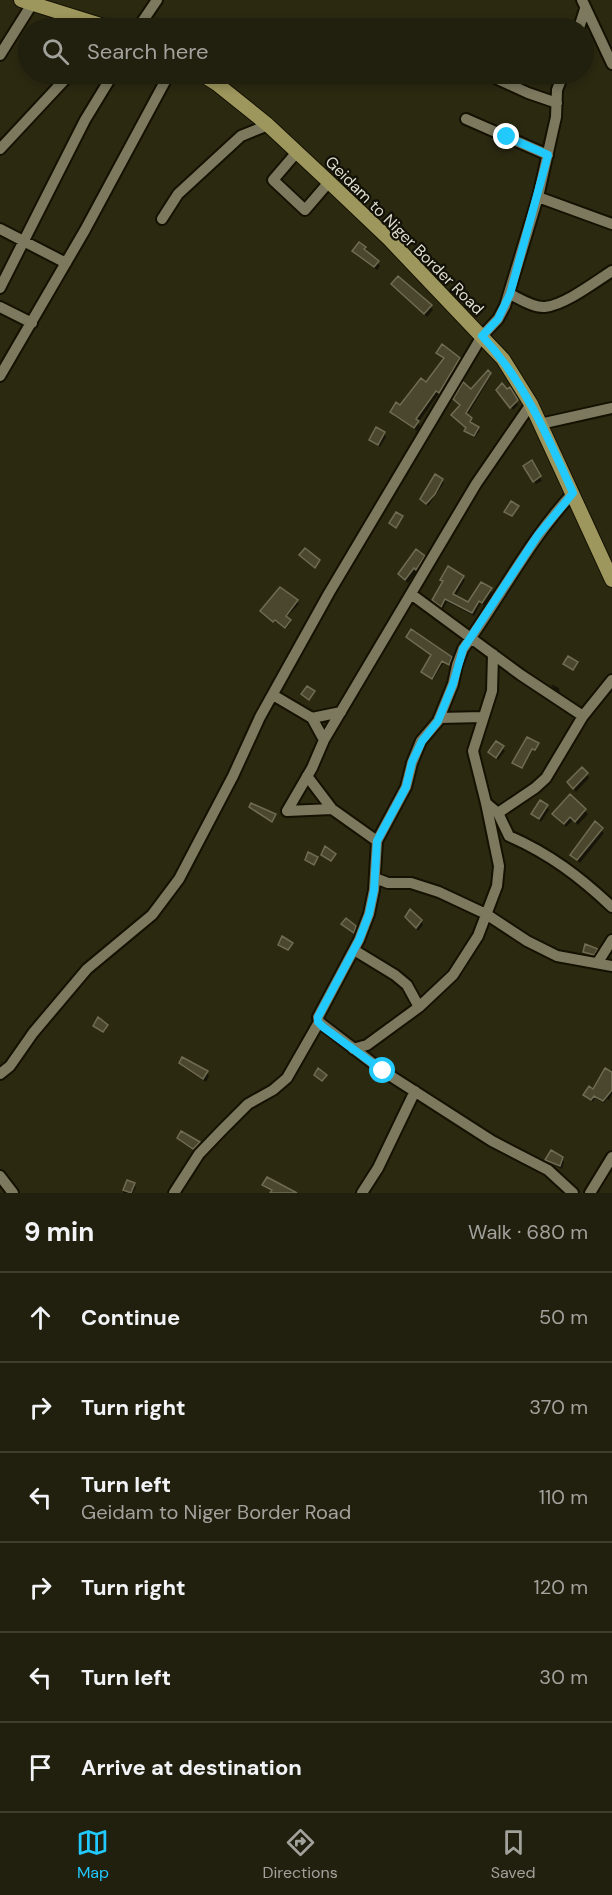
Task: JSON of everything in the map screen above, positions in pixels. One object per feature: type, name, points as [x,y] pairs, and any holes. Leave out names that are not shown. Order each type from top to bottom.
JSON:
[{"type":"main road","points":[[35,3],[80,18]]},
{"type":"main road","name":"Geidam to Niger Border Road","points":[[227,84],[389,239],[503,359],[531,404],[612,580]]},
{"type":"street","points":[[145,18],[157,0]]},
{"type":"street","points":[[25,18],[35,3]]},
{"type":"street","points":[[584,4],[591,18]]},
{"type":"street","points":[[594,25],[612,64]]},
{"type":"street","points":[[0,55],[18,28]]},
{"type":"street","points":[[0,149],[61,84]]},
{"type":"street","points":[[0,288],[85,120],[107,84]]},
{"type":"street","points":[[0,376],[66,263],[164,84]]},
{"type":"street","points":[[508,84],[557,103]]},
{"type":"street","points":[[0,1074],[10,1066],[33,1033],[87,969],[152,915],[179,879],[273,695],[329,593],[482,336],[498,319],[510,294],[548,155],[556,117],[559,84]]},
{"type":"street","points":[[466,118],[548,155]]},
{"type":"street","points":[[162,219],[178,194],[241,136],[268,124]]},
{"type":"street","points":[[297,152],[273,180],[305,210],[329,182]]},
{"type":"street","points":[[537,197],[612,224]]},
{"type":"street","points":[[0,229],[66,263]]},
{"type":"street","points":[[510,294],[531,304],[545,307],[566,300],[612,271]]},
{"type":"street","points":[[0,307],[32,323]]},
{"type":"street","points":[[332,809],[287,811],[324,740],[476,484],[531,404]]},
{"type":"street","points":[[540,424],[612,408]]},
{"type":"street","points":[[174,1193],[199,1154],[235,1117],[248,1104],[273,1090],[287,1078],[354,950],[369,914],[375,878],[377,841],[406,787],[412,762],[422,741],[439,718],[453,684],[463,649],[538,535],[573,493]]},
{"type":"street","points":[[411,594],[583,716]]},
{"type":"street","points":[[354,1049],[368,1045],[419,1007],[453,975],[478,936],[497,886],[500,866],[473,751],[492,691],[493,654]]},
{"type":"street","points":[[498,813],[546,778],[583,716],[612,680]]},
{"type":"street","points":[[273,695],[312,718],[324,740]]},
{"type":"street","points":[[312,718],[341,712]]},
{"type":"street","points":[[439,718],[483,717]]},
{"type":"street","points":[[307,776],[332,809],[377,841]]},
{"type":"street","points":[[486,803],[498,813],[509,836],[529,845],[572,872],[612,907]]},
{"type":"street","points":[[375,878],[388,883],[411,883],[439,892],[486,914],[527,941],[557,956],[612,966]]},
{"type":"street","points":[[598,962],[612,940]]},
{"type":"street","points":[[354,950],[396,975],[407,985],[419,1007]]},
{"type":"street","points":[[318,1022],[383,1071],[492,1141],[548,1170],[573,1193]]},
{"type":"street","points":[[362,1193],[378,1168],[415,1091]]},
{"type":"street","points":[[590,1193],[608,1172],[612,1157]]},
{"type":"street","points":[[0,1176],[13,1193]]},
{"type":"building","points":[[359,242],[379,261],[374,267],[352,251]]},
{"type":"building","points":[[398,276],[432,305],[424,314],[391,284]]},
{"type":"building","points":[[442,344],[460,358],[439,393],[436,391],[416,419],[419,421],[414,428],[390,412],[396,402],[400,405],[421,378],[426,382],[444,358],[436,353]]},
{"type":"building","points":[[488,370],[491,373],[466,413],[472,418],[470,422],[479,427],[474,436],[464,431],[466,428],[451,415],[460,405],[453,399],[463,382],[471,389]]},
{"type":"building","points":[[502,383],[507,389],[510,387],[518,400],[510,408],[496,390]]},
{"type":"building","points":[[376,427],[385,432],[378,445],[369,440]]},
{"type":"building","points":[[532,460],[541,476],[533,482],[523,466]]},
{"type":"building","points":[[435,474],[443,479],[435,494],[426,504],[420,499]]},
{"type":"building","points":[[511,501],[519,506],[512,516],[504,512]]},
{"type":"building","points":[[396,512],[403,516],[396,528],[389,523]]},
{"type":"building","points":[[305,548],[320,560],[315,568],[299,555]]},
{"type":"building","points":[[416,549],[425,556],[416,570],[414,568],[405,580],[398,574]]},
{"type":"building","points":[[448,566],[464,576],[453,594],[468,602],[481,582],[492,588],[482,603],[479,601],[472,613],[445,599],[441,607],[432,600],[443,581],[440,580]]},
{"type":"building","points":[[280,587],[298,600],[286,616],[291,620],[285,628],[260,611]]},
{"type":"building","points":[[411,629],[452,657],[449,665],[442,661],[432,679],[421,672],[431,655],[406,637]]},
{"type":"building","points":[[568,656],[578,662],[573,670],[563,664]]},
{"type":"building","points":[[307,686],[315,691],[309,700],[301,694]]},
{"type":"building","points":[[527,737],[539,743],[535,750],[532,749],[522,768],[512,763]]},
{"type":"building","points":[[496,741],[504,746],[496,758],[488,752]]},
{"type":"building","points":[[582,767],[588,773],[573,789],[567,782]]},
{"type":"building","points":[[570,794],[586,809],[575,822],[570,817],[564,824],[552,814]]},
{"type":"building","points":[[540,800],[548,805],[539,819],[531,814]]},
{"type":"building","points":[[251,803],[276,814],[272,822],[249,807]]},
{"type":"building","points":[[595,821],[603,828],[577,860],[570,855]]},
{"type":"building","points":[[325,846],[336,854],[331,861],[321,855]]},
{"type":"building","points":[[308,852],[318,857],[314,865],[305,860]]},
{"type":"building","points":[[410,909],[422,920],[416,928],[405,917]]},
{"type":"building","points":[[346,918],[356,926],[354,933],[341,924]]},
{"type":"building","points":[[282,936],[293,943],[288,950],[278,945]]},
{"type":"building","points":[[585,944],[598,949],[594,955],[583,952]]},
{"type":"building","points":[[98,1017],[108,1025],[103,1032],[93,1026]]},
{"type":"building","points":[[182,1057],[208,1071],[203,1079],[179,1063]]},
{"type":"building","points":[[318,1068],[327,1075],[322,1081],[314,1075]]},
{"type":"building","points":[[605,1068],[612,1072],[612,1090],[603,1101],[594,1096],[591,1100],[583,1095],[589,1086],[593,1089]]},
{"type":"building","points":[[181,1131],[200,1142],[193,1149],[177,1138]]},
{"type":"building","points":[[551,1150],[563,1157],[560,1166],[545,1160]]},
{"type":"building","points":[[267,1177],[297,1193],[270,1193],[272,1190],[262,1185]]},
{"type":"building","points":[[127,1180],[135,1183],[131,1193],[123,1190]]},
{"type":"route","points":[[383,1071],[323,1027],[318,1022],[318,1017],[359,940],[369,914],[374,890],[377,841],[406,787],[412,762],[422,741],[438,721],[453,684],[463,649],[538,535],[573,493],[518,381],[503,359],[482,336],[498,319],[510,294],[548,155],[507,137]]}]
